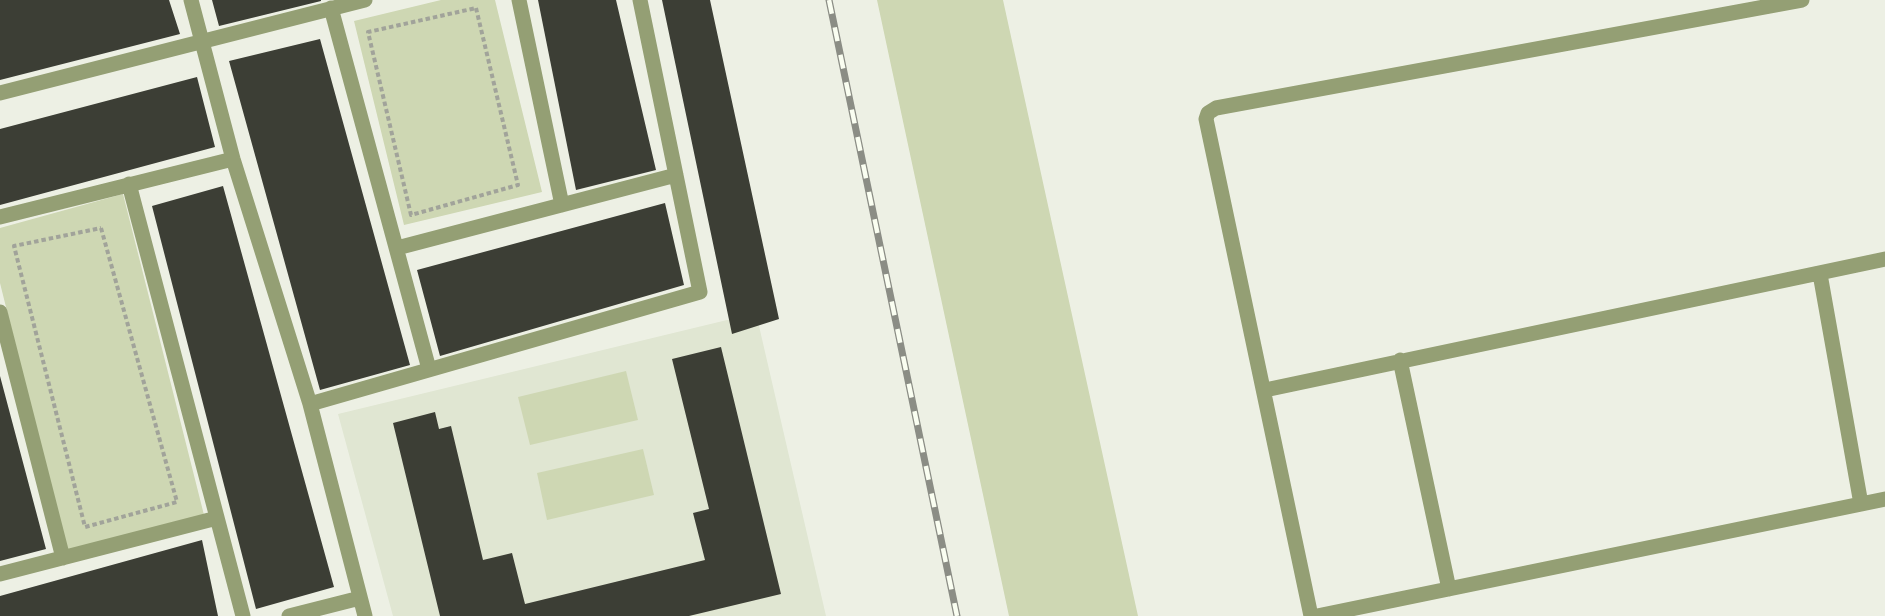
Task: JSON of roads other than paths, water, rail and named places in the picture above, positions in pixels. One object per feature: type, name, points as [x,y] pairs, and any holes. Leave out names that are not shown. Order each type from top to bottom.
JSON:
[{"type":"street","points":[[191,0],[233,159],[310,404],[365,616]]},
{"type":"street","points":[[0,93],[365,0]]},
{"type":"street","points":[[519,0],[562,205]]},
{"type":"street","points":[[310,404],[700,292],[640,0]]},
{"type":"street","points":[[1311,616],[1206,119],[1211,109],[1802,0]]},
{"type":"street","points":[[331,8],[429,369]]},
{"type":"street","points":[[0,217],[233,159]]},
{"type":"street","points":[[397,248],[676,175]]},
{"type":"street","points":[[129,184],[243,616]]},
{"type":"street","points":[[1265,390],[1885,259]]},
{"type":"street","points":[[1820,274],[1861,504]]},
{"type":"street","points":[[0,312],[63,558]]},
{"type":"street","points":[[1400,360],[1449,589]]},
{"type":"street","points":[[1317,616],[1885,499]]},
{"type":"street","points":[[0,574],[217,518]]},
{"type":"street","points":[[289,616],[360,598]]},
{"type":"railway","points":[[829,0],[957,616]]}]
